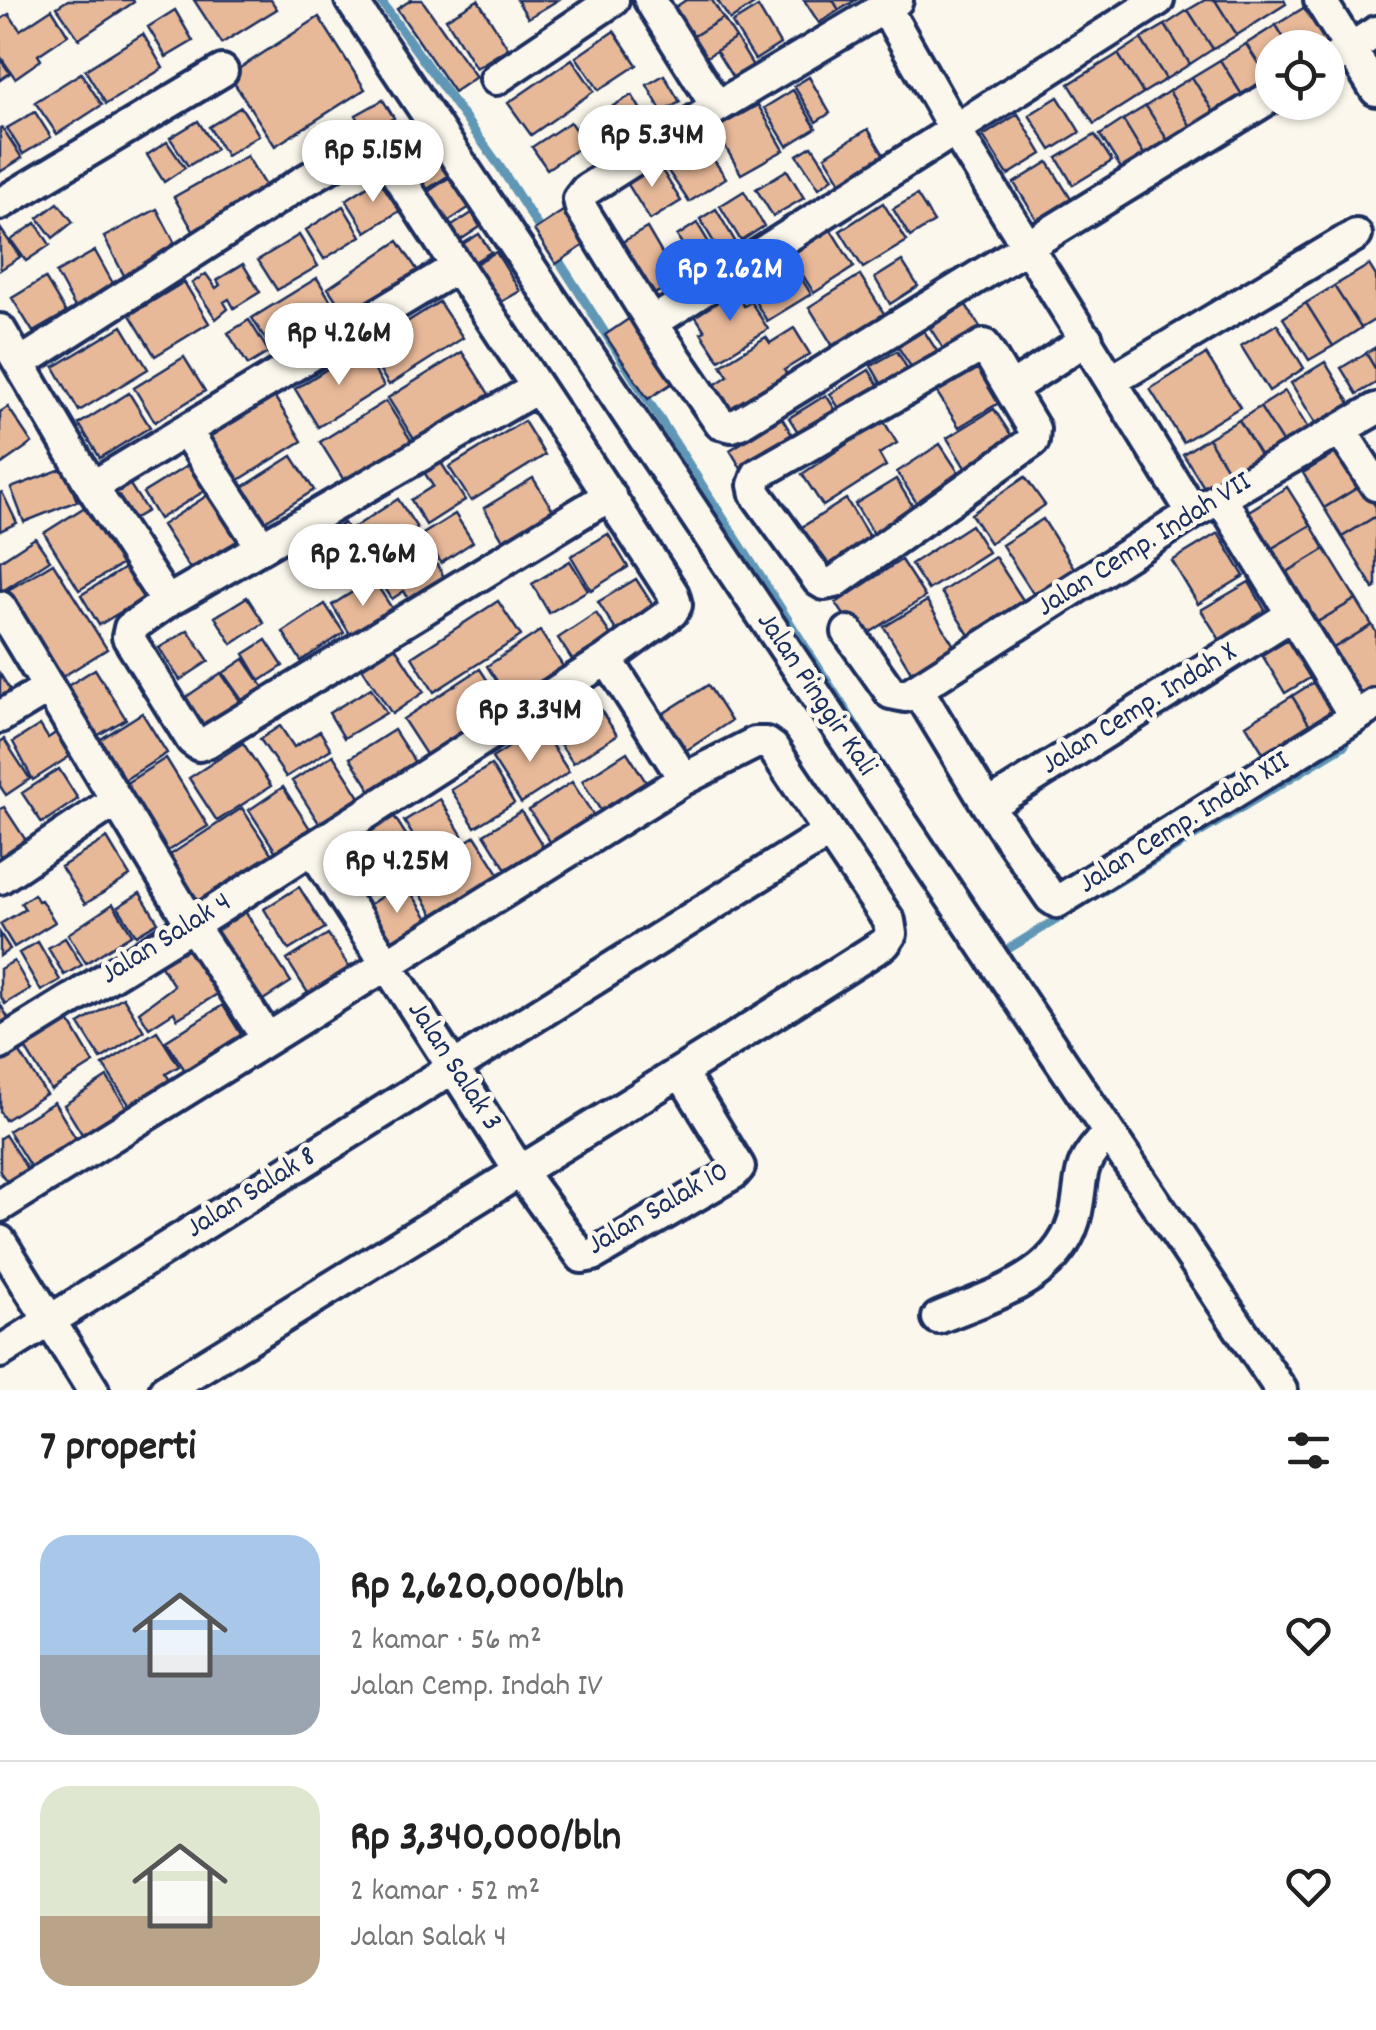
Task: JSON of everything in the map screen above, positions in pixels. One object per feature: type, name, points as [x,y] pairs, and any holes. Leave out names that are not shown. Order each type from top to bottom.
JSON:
[{"type":"street","name":"Jalan Pinggir Kali","points":[[351,0],[1106,1134],[1281,1390]]},
{"type":"street","points":[[496,79],[613,0]]},
{"type":"street","points":[[650,0],[717,107]]},
{"type":"street","points":[[652,324],[1158,0]]},
{"type":"street","points":[[1320,0],[1330,30]]},
{"type":"street","points":[[1193,512],[1087,339],[1028,246],[955,130],[891,4],[717,107],[586,190],[579,199],[652,324],[716,418],[732,426],[1028,246],[1255,106]]},
{"type":"street","points":[[1345,52],[1376,32]]},
{"type":"street","points":[[1345,62],[1376,90]]},
{"type":"street","points":[[0,204],[222,70]]},
{"type":"street","points":[[21,363],[300,183],[375,140],[536,389],[610,495],[202,744],[192,740],[128,637],[130,628],[167,602],[536,389]]},
{"type":"street","points":[[1111,381],[1356,235]]},
{"type":"street","points":[[92,487],[457,267]]},
{"type":"street","points":[[0,330],[92,487],[167,602]]},
{"type":"street","points":[[1012,388],[1087,339]]},
{"type":"street","points":[[980,346],[986,347],[1012,388],[1036,434],[1033,441],[828,584],[815,576],[754,489],[755,479],[763,470],[980,346]]},
{"type":"street","name":"Jalan Cemp. Indah VII","points":[[918,690],[1193,512],[1376,409]]},
{"type":"street","points":[[186,431],[262,547]]},
{"type":"street","points":[[1341,431],[1376,485]]},
{"type":"street","name":"Jalan Salak 4","points":[[0,1044],[606,659],[675,610],[676,599],[610,495]]},
{"type":"street","points":[[1220,497],[1292,614],[1366,711]]},
{"type":"street","points":[[0,607],[192,925],[267,1038]]},
{"type":"street","name":"Jalan Cemp. Indah X","points":[[988,806],[1292,614]]},
{"type":"street","points":[[848,632],[891,693],[901,697],[918,690]]},
{"type":"street","points":[[606,659],[684,779]]},
{"type":"street","points":[[0,717],[48,688]]},
{"type":"street","name":"Jalan Cemp. Indah XII","points":[[918,690],[988,806],[1051,898],[1058,902],[1366,711]]},
{"type":"street","points":[[0,1206],[684,779],[750,746],[766,743],[774,748],[889,922],[891,934],[886,943],[682,1074],[164,1390]]},
{"type":"street","points":[[0,878],[116,800]]},
{"type":"street","name":"Jalan Salak 8","points":[[0,1352],[827,833]]},
{"type":"street","name":"Jalan Salak 3","points":[[312,848],[519,1170]]},
{"type":"street","name":"Jalan Salak 10","points":[[519,1170],[582,1257],[594,1255],[734,1173],[739,1167],[737,1160],[682,1074]]},
{"type":"street","points":[[938,1318],[1035,1275],[1054,1258],[1069,1235],[1082,1168],[1106,1134]]},
{"type":"street","points":[[0,1241],[93,1390]]},
{"type":"building","points":[[68,0],[134,2],[79,39],[57,7]]},
{"type":"building","points":[[194,0],[271,0],[277,9],[222,43]]},
{"type":"building","points":[[411,0],[422,0],[476,77],[454,92],[397,9]]},
{"type":"building","points":[[478,0],[508,48],[476,68],[446,19]]},
{"type":"building","points":[[517,0],[558,0],[528,18]]},
{"type":"building","points":[[686,0],[712,0],[723,18],[689,39],[671,10]]},
{"type":"building","points":[[717,0],[755,0],[757,2],[730,20]]},
{"type":"building","points":[[804,0],[833,0],[839,10],[819,23]]},
{"type":"building","points":[[833,0],[856,0],[839,10]]},
{"type":"building","points":[[1205,0],[1215,0],[1237,35],[1213,49],[1188,10]]},
{"type":"building","points":[[1215,0],[1284,0],[1286,4],[1237,35]]},
{"type":"building","points":[[758,7],[780,44],[755,60],[732,23]]},
{"type":"building","points":[[1305,7],[1320,30],[1279,30],[1276,25]]},
{"type":"building","points":[[52,9],[68,35],[38,55],[41,60],[15,78],[0,56],[0,20],[9,14],[20,30]]},
{"type":"building","points":[[175,10],[193,41],[166,57],[148,27]]},
{"type":"building","points":[[1188,10],[1213,49],[1190,64],[1165,25]]},
{"type":"building","points":[[319,17],[365,89],[275,146],[229,75]]},
{"type":"building","points":[[723,18],[736,38],[702,60],[689,39]]},
{"type":"building","points":[[1165,25],[1190,64],[1166,79],[1141,39]]},
{"type":"building","points":[[614,31],[637,65],[599,90],[576,57]]},
{"type":"building","points":[[143,34],[163,68],[106,104],[85,70]]},
{"type":"building","points":[[736,38],[758,74],[738,86],[716,51]]},
{"type":"building","points":[[1255,38],[1255,58],[1246,44]]},
{"type":"building","points":[[1141,39],[1166,79],[1143,93],[1118,54]]},
{"type":"building","points":[[1246,44],[1255,58],[1255,91],[1244,98],[1220,60]]},
{"type":"building","points":[[1118,54],[1143,93],[1094,124],[1069,84]]},
{"type":"building","points":[[0,59],[10,73],[0,80]]},
{"type":"building","points":[[572,59],[594,91],[531,135],[508,103]]},
{"type":"building","points":[[1220,60],[1244,98],[1216,116],[1192,77]]},
{"type":"building","points":[[81,73],[102,105],[57,134],[35,102]]},
{"type":"building","points":[[664,75],[680,102],[662,112],[647,85]]},
{"type":"building","points":[[809,77],[830,113],[816,122],[794,86]]},
{"type":"building","points":[[1192,77],[1216,116],[1193,130],[1169,91]]},
{"type":"building","points":[[793,90],[816,128],[787,146],[764,108]]},
{"type":"building","points":[[1169,91],[1193,130],[1170,144],[1146,106]]},
{"type":"building","points":[[632,95],[648,122],[628,133],[613,106]]},
{"type":"building","points":[[1058,97],[1080,132],[1051,150],[1029,115]]},
{"type":"building","points":[[383,100],[394,118],[366,133],[356,115]]},
{"type":"building","points":[[758,105],[784,150],[741,174],[715,129]]},
{"type":"building","points":[[1146,106],[1170,144],[1147,159],[1123,120]]},
{"type":"building","points":[[241,107],[259,135],[226,156],[209,127]]},
{"type":"building","points":[[609,109],[628,142],[597,160],[578,126]]},
{"type":"building","points":[[35,112],[51,137],[23,154],[7,128]]},
{"type":"building","points":[[1018,114],[1042,154],[1008,175],[983,136]]},
{"type":"building","points":[[1123,120],[1147,159],[1124,173],[1100,135]]},
{"type":"building","points":[[198,121],[216,149],[188,166],[170,138]]},
{"type":"building","points":[[570,122],[585,144],[547,169],[532,147]]},
{"type":"building","points":[[0,128],[22,158],[0,172]]},
{"type":"building","points":[[868,129],[887,160],[844,187],[825,156]]},
{"type":"building","points":[[414,131],[425,147],[403,161],[392,145]]},
{"type":"building","points":[[1095,135],[1112,161],[1073,185],[1057,158]]},
{"type":"building","points":[[699,138],[726,178],[689,202],[662,162]]},
{"type":"building","points":[[438,141],[457,170],[418,195],[400,166]]},
{"type":"building","points":[[167,142],[185,168],[164,182],[147,155]]},
{"type":"building","points":[[812,146],[833,178],[819,188],[797,155]]},
{"type":"building","points":[[247,156],[270,194],[196,236],[174,197]]},
{"type":"building","points":[[655,159],[681,201],[650,220],[624,178]]},
{"type":"building","points":[[1048,162],[1071,199],[1037,220],[1014,183]]},
{"type":"building","points":[[787,170],[804,198],[773,216],[756,189]]},
{"type":"building","points":[[453,175],[473,205],[440,227],[420,197]]},
{"type":"building","points":[[380,178],[401,210],[366,232],[346,200]]},
{"type":"building","points":[[744,191],[764,226],[741,241],[720,206]]},
{"type":"building","points":[[917,195],[934,222],[910,237],[893,209]]},
{"type":"building","points":[[58,203],[73,222],[53,238],[38,218]]},
{"type":"building","points":[[883,203],[907,241],[863,268],[840,231]]},
{"type":"building","points":[[343,206],[361,236],[324,259],[306,230]]},
{"type":"building","points":[[157,209],[181,255],[128,283],[104,237]]},
{"type":"building","points":[[566,209],[589,242],[556,264],[534,230]]},
{"type":"building","points":[[716,209],[735,241],[719,251],[700,219]]},
{"type":"building","points":[[472,213],[480,227],[448,248],[438,235]]},
{"type":"building","points":[[36,223],[50,245],[26,261],[11,240]]},
{"type":"building","points":[[697,223],[717,256],[697,268],[677,236]]},
{"type":"building","points":[[0,228],[20,257],[0,270]]},
{"type":"building","points":[[647,228],[678,281],[647,298],[617,245]]},
{"type":"building","points":[[831,230],[854,267],[814,293],[790,255]]},
{"type":"building","points":[[479,234],[491,252],[462,269],[451,251]]},
{"type":"building","points":[[299,235],[318,266],[277,290],[258,260]]},
{"type":"building","points":[[398,241],[418,271],[348,318],[328,288]]},
{"type":"building","points":[[95,251],[115,287],[76,309],[56,273]]},
{"type":"building","points":[[496,252],[520,291],[489,309],[465,270]]},
{"type":"building","points":[[902,261],[918,286],[890,304],[875,278]]},
{"type":"building","points":[[243,264],[260,292],[234,308],[229,299],[224,302],[228,309],[216,319],[192,283],[206,274],[216,288],[220,285],[217,280]]},
{"type":"building","points":[[1369,265],[1376,276],[1376,319],[1361,328],[1334,286]]},
{"type":"building","points":[[795,268],[811,294],[767,321],[751,295]]},
{"type":"building","points":[[860,275],[885,315],[834,348],[809,307]]},
{"type":"building","points":[[45,278],[66,313],[33,332],[12,298]]},
{"type":"building","points":[[317,278],[340,316],[275,355],[252,318]]},
{"type":"building","points":[[184,282],[209,323],[155,356],[130,315]]},
{"type":"building","points":[[1334,286],[1361,328],[1333,346],[1306,303]]},
{"type":"building","points":[[733,289],[744,306],[751,302],[768,329],[719,360],[694,314]]},
{"type":"building","points":[[439,302],[463,338],[389,385],[365,348]]},
{"type":"building","points":[[1306,303],[1333,346],[1309,360],[1283,318]]},
{"type":"building","points":[[966,305],[984,333],[948,356],[930,328]]},
{"type":"building","points":[[633,316],[677,380],[648,399],[605,335]]},
{"type":"building","points":[[249,320],[269,352],[248,365],[228,333]]},
{"type":"building","points":[[1277,324],[1304,368],[1269,391],[1241,346]]},
{"type":"building","points":[[122,326],[148,369],[79,411],[54,367]]},
{"type":"building","points":[[794,328],[810,354],[784,370],[789,377],[726,418],[707,390],[728,376],[721,365],[766,337],[770,343]]},
{"type":"building","points":[[924,331],[939,354],[913,370],[898,347]]},
{"type":"building","points":[[1376,347],[1376,370],[1366,353]]},
{"type":"building","points":[[361,348],[384,386],[318,427],[295,389]]},
{"type":"building","points":[[897,351],[911,375],[885,390],[871,366]]},
{"type":"building","points":[[462,352],[489,394],[415,441],[388,398]]},
{"type":"building","points":[[1366,353],[1376,370],[1376,383],[1357,394],[1341,368]]},
{"type":"building","points":[[1206,354],[1240,407],[1183,442],[1150,389]]},
{"type":"building","points":[[184,357],[205,391],[155,422],[134,388]]},
{"type":"building","points":[[1325,362],[1355,411],[1321,432],[1291,383]]},
{"type":"building","points":[[980,364],[1002,401],[959,427],[936,391]]},
{"type":"building","points":[[869,370],[882,391],[844,416],[830,394]]},
{"type":"building","points":[[1285,391],[1309,430],[1284,445],[1260,407]]},
{"type":"building","points":[[129,393],[150,427],[100,458],[79,424]]},
{"type":"building","points":[[826,395],[840,417],[803,440],[789,418]]},
{"type":"building","points":[[274,396],[302,441],[234,483],[206,438]]},
{"type":"building","points":[[386,401],[412,442],[345,482],[320,442]]},
{"type":"building","points":[[8,407],[32,443],[0,465],[0,412]]},
{"type":"building","points":[[1260,407],[1284,445],[1262,458],[1239,420]]},
{"type":"building","points":[[994,409],[1015,441],[967,471],[947,438]]},
{"type":"building","points":[[782,418],[797,443],[745,475],[730,450]]},
{"type":"building","points":[[883,420],[897,443],[879,454],[886,466],[823,506],[802,474]]},
{"type":"building","points":[[1239,420],[1262,458],[1232,477],[1208,438]]},
{"type":"building","points":[[524,421],[545,455],[471,501],[449,467]]},
{"type":"building","points":[[1208,438],[1232,477],[1207,492],[1183,454]]},
{"type":"building","points":[[940,444],[961,476],[918,505],[897,472]]},
{"type":"building","points":[[1341,450],[1362,485],[1324,508],[1303,473]]},
{"type":"building","points":[[292,456],[314,490],[262,523],[240,489]]},
{"type":"building","points":[[440,461],[465,500],[426,525],[411,500],[433,486],[424,472]]},
{"type":"building","points":[[190,464],[206,490],[159,519],[143,493]]},
{"type":"building","points":[[64,468],[77,501],[24,522],[11,488]]},
{"type":"building","points":[[1025,477],[1045,505],[990,543],[971,514]]},
{"type":"building","points":[[533,478],[553,510],[503,540],[484,508]]},
{"type":"building","points":[[896,479],[914,508],[873,534],[855,504]]},
{"type":"building","points":[[127,480],[147,511],[128,522],[109,492]]},
{"type":"building","points":[[1362,485],[1376,507],[1376,516],[1342,537],[1324,508]]},
{"type":"building","points":[[1287,487],[1311,525],[1264,553],[1241,516]]},
{"type":"building","points":[[0,493],[17,523],[0,531]]},
{"type":"building","points":[[211,493],[244,547],[196,578],[162,525]]},
{"type":"building","points":[[398,499],[417,528],[373,557],[353,528]]},
{"type":"building","points":[[846,499],[871,540],[825,569],[799,529]]},
{"type":"building","points":[[88,505],[124,563],[79,590],[44,533]]},
{"type":"building","points":[[455,514],[473,542],[441,563],[423,534]]},
{"type":"building","points":[[1376,516],[1376,588],[1374,589],[1342,537]]},
{"type":"building","points":[[1043,519],[1074,568],[1034,595],[1002,545]]},
{"type":"building","points":[[344,523],[367,557],[329,581],[307,547]]},
{"type":"building","points":[[971,525],[988,552],[928,590],[911,564]]},
{"type":"building","points":[[1311,525],[1325,549],[1279,577],[1264,553]]},
{"type":"building","points":[[1218,533],[1244,576],[1198,604],[1172,561]]},
{"type":"building","points":[[608,534],[628,567],[591,590],[571,556]]},
{"type":"building","points":[[35,538],[50,560],[1,592],[0,561]]},
{"type":"building","points":[[424,543],[450,587],[414,608],[404,591],[392,599],[380,580],[392,572],[388,565]]},
{"type":"building","points":[[1325,549],[1356,599],[1309,627],[1279,577]]},
{"type":"building","points":[[995,557],[1023,600],[969,635],[941,592]]},
{"type":"building","points":[[901,560],[925,597],[860,639],[836,603]]},
{"type":"building","points":[[570,561],[588,590],[549,613],[532,584]]},
{"type":"building","points":[[53,563],[107,649],[54,682],[0,595]]},
{"type":"building","points":[[128,566],[147,596],[99,625],[81,595]]},
{"type":"building","points":[[373,579],[395,613],[353,639],[332,605]]},
{"type":"building","points":[[636,579],[658,613],[620,637],[598,602]]},
{"type":"building","points":[[1249,582],[1266,612],[1220,640],[1201,610]]},
{"type":"building","points":[[247,597],[264,623],[232,644],[215,617]]},
{"type":"building","points":[[1356,599],[1372,625],[1325,653],[1309,627]]},
{"type":"building","points":[[498,601],[521,636],[434,692],[412,657]]},
{"type":"building","points":[[927,601],[956,649],[913,675],[884,627]]},
{"type":"building","points":[[325,604],[344,633],[301,661],[283,632]]},
{"type":"building","points":[[596,613],[616,643],[578,669],[558,638]]},
{"type":"building","points":[[1372,625],[1376,632],[1376,692],[1356,704],[1325,653]]},
{"type":"building","points":[[188,630],[209,661],[180,680],[159,648]]},
{"type":"building","points":[[540,631],[566,671],[513,706],[487,666]]},
{"type":"building","points":[[1295,635],[1318,673],[1285,693],[1262,655]]},
{"type":"building","points":[[266,640],[283,666],[260,681],[244,654]]},
{"type":"building","points":[[395,647],[424,692],[392,714],[362,668]]},
{"type":"building","points":[[244,659],[266,691],[246,706],[223,673]]},
{"type":"building","points":[[95,669],[126,719],[88,741],[58,692]]},
{"type":"building","points":[[480,669],[506,709],[429,759],[403,719]]},
{"type":"building","points":[[221,673],[243,705],[194,738],[173,706]]},
{"type":"building","points":[[0,674],[14,696],[0,705]]},
{"type":"building","points":[[1322,677],[1343,711],[1313,730],[1292,696]]},
{"type":"building","points":[[708,685],[731,721],[684,752],[661,715]]},
{"type":"building","points":[[371,688],[386,713],[344,738],[329,713]]},
{"type":"building","points":[[1292,696],[1313,730],[1267,759],[1246,725]]},
{"type":"building","points":[[598,706],[617,735],[573,763],[554,735]]},
{"type":"building","points":[[142,713],[167,753],[118,784],[93,744]]},
{"type":"building","points":[[40,725],[48,738],[60,730],[75,753],[33,780],[13,742]]},
{"type":"building","points":[[280,726],[294,747],[320,731],[331,749],[286,777],[260,739]]},
{"type":"building","points":[[540,727],[569,772],[521,803],[492,758]]},
{"type":"building","points":[[394,730],[416,764],[372,792],[350,758]]},
{"type":"building","points":[[4,739],[30,779],[6,795],[0,786],[0,742]]},
{"type":"building","points":[[243,743],[271,786],[217,821],[189,778]]},
{"type":"building","points":[[627,752],[646,782],[601,811],[582,781]]},
{"type":"building","points":[[333,755],[365,805],[324,831],[292,781]]},
{"type":"building","points":[[166,758],[208,826],[159,856],[117,789]]},
{"type":"building","points":[[491,765],[514,803],[475,827],[451,790]]},
{"type":"building","points":[[59,769],[78,799],[42,823],[22,793]]},
{"type":"building","points":[[572,782],[596,819],[553,846],[529,810]]},
{"type":"building","points":[[283,787],[318,841],[283,863],[249,810]]},
{"type":"building","points":[[440,799],[462,835],[426,857],[404,821]]},
{"type":"building","points":[[4,807],[27,842],[0,859],[0,809]]},
{"type":"building","points":[[242,808],[276,861],[190,917],[156,864]]},
{"type":"building","points":[[521,811],[546,851],[509,874],[484,834]]},
{"type":"building","points":[[394,816],[422,860],[350,906],[322,862]]},
{"type":"building","points":[[475,836],[502,878],[436,919],[410,877]]},
{"type":"building","points":[[107,838],[130,876],[85,904],[61,867]]},
{"type":"building","points":[[404,882],[431,923],[390,949],[364,908]]},
{"type":"building","points":[[299,887],[325,928],[289,950],[264,909]]},
{"type":"building","points":[[140,893],[158,922],[136,935],[118,907]]},
{"type":"building","points":[[34,894],[55,922],[14,947],[0,924],[25,909],[21,903]]},
{"type":"building","points":[[113,904],[132,934],[86,963],[68,934]]},
{"type":"building","points":[[244,910],[291,982],[249,1009],[203,937]]},
{"type":"building","points":[[0,933],[10,949],[0,956]]},
{"type":"building","points":[[328,934],[356,978],[315,1004],[287,960]]},
{"type":"building","points":[[65,938],[82,965],[64,975],[48,948]]},
{"type":"building","points":[[38,942],[60,980],[41,991],[19,953]]},
{"type":"building","points":[[190,946],[219,993],[177,1019],[174,1012],[149,1028],[139,1012],[174,986],[160,964]]},
{"type":"building","points":[[14,961],[30,989],[5,1004],[0,995],[0,969]]},
{"type":"building","points":[[123,997],[144,1031],[101,1059],[79,1024]]},
{"type":"building","points":[[0,1004],[13,1026],[0,1033]]},
{"type":"building","points":[[223,1005],[242,1036],[186,1072],[166,1041]]},
{"type":"building","points":[[69,1021],[94,1063],[51,1090],[25,1048]]},
{"type":"building","points":[[157,1031],[179,1066],[166,1074],[174,1087],[134,1112],[103,1065]]},
{"type":"building","points":[[19,1051],[46,1094],[5,1120],[0,1112],[0,1063]]},
{"type":"building","points":[[107,1077],[129,1111],[85,1139],[64,1105]]},
{"type":"building","points":[[54,1102],[78,1142],[33,1171],[8,1131]]},
{"type":"building","points":[[5,1135],[28,1170],[8,1183],[0,1172],[0,1138]]},
{"type":"waterway","points":[[380,0],[500,167],[544,236]]},
{"type":"waterway","points":[[554,253],[882,767]]},
{"type":"waterway","points":[[1102,892],[1345,745]]},
{"type":"waterway","points":[[997,950],[1000,954],[1072,910]]}]
